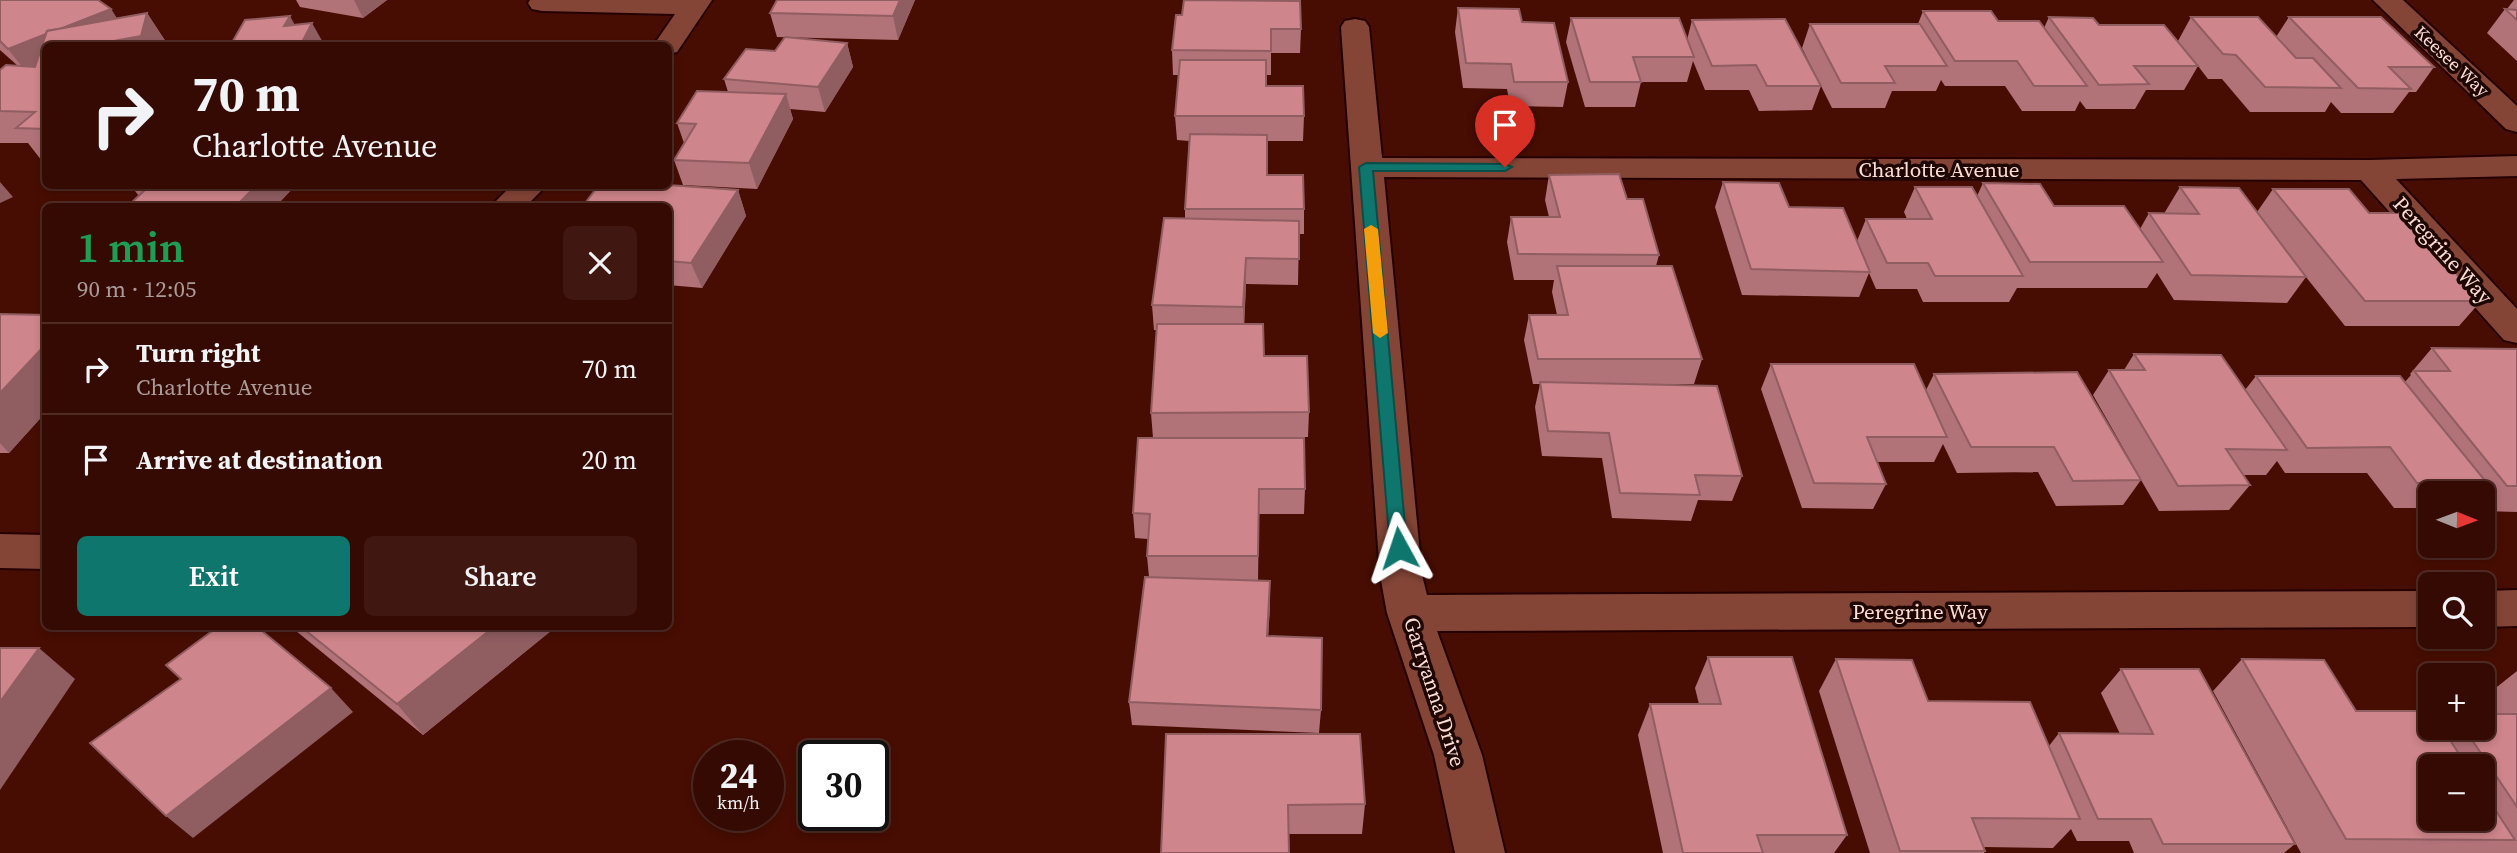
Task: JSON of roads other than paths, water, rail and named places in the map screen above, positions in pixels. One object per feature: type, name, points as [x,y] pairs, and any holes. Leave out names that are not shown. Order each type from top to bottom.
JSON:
[{"type":"street","name":"Keesee Way","points":[[2387,0],[2517,123]]},
{"type":"street","points":[[542,3],[697,3]]},
{"type":"street","points":[[670,42],[697,3]]},
{"type":"street","name":"Garryanna Drive","points":[[1355,27],[1401,575],[1409,614],[1458,755],[1480,853]]},
{"type":"street","name":"Charlotte Avenue","points":[[1366,167],[2370,170],[2514,166]]},
{"type":"street","name":"Peregrine Way","points":[[2370,170],[2517,331]]},
{"type":"street","points":[[510,203],[527,189]]},
{"type":"street","points":[[0,551],[42,552]]},
{"type":"street","points":[[2495,609],[2517,608]]},
{"type":"street","name":"Peregrine Way","points":[[1409,614],[2418,609]]}]
